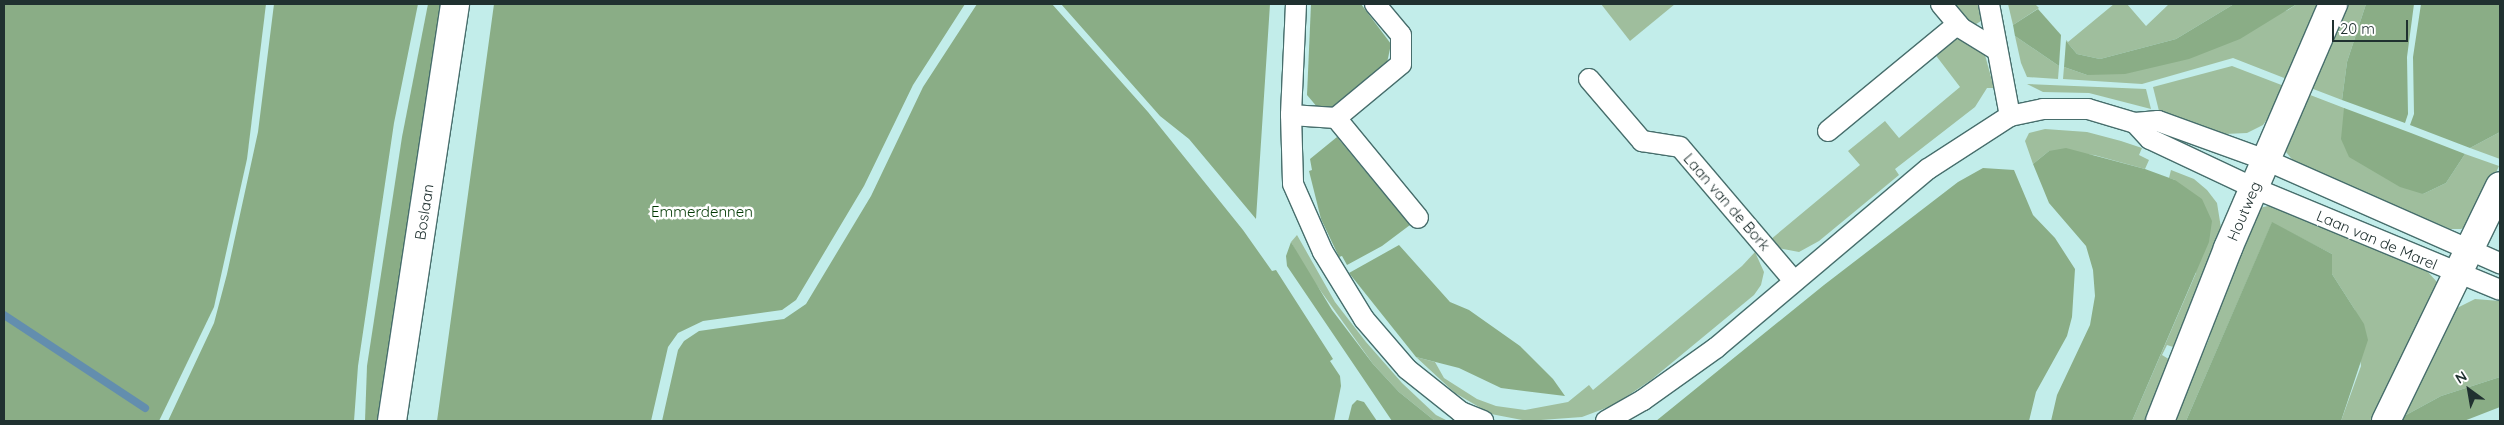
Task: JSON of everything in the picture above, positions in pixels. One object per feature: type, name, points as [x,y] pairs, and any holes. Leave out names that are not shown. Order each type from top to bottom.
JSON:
[{"type":"street","name":"Boslaan","points":[[392,421],[455,4]]},
{"type":"street","points":[[1296,4],[1290,115],[1293,184],[1323,252],[1364,319],[1407,369],[1462,412],[1484,421]]},
{"type":"street","points":[[1290,115],[1336,118],[1401,64],[1401,35],[1375,4]]},
{"type":"street","points":[[1941,4],[1958,24],[1997,50]]},
{"type":"street","points":[[1989,4],[2010,116]]},
{"type":"street","name":"Houtweg","points":[[2160,421],[2254,188],[2333,4]]},
{"type":"street","points":[[1828,131],[1958,24]]},
{"type":"street","name":"Laan van de Bork","points":[[1589,79],[1642,141],[1680,147],[1793,280]]},
{"type":"street","points":[[1606,421],[1643,400],[1716,348],[1793,280],[1928,169],[2010,116],[2044,108],[2088,109],[2135,123],[2158,121],[2266,160]]},
{"type":"street","points":[[1336,118],[1418,218]]},
{"type":"street","points":[[2135,123],[2150,139],[2254,188]]},
{"type":"street","name":"Laan van de Marel","points":[[2266,160],[2464,262],[2500,290]]},
{"type":"street","points":[[2386,421],[2500,186]]},
{"type":"street","name":"Laan van de Marel","points":[[2254,188],[2464,262],[2500,263]]},
{"type":"green space","points":[[4,4],[266,4],[247,159],[214,307],[159,421],[4,421]]},
{"type":"green space","points":[[274,4],[418,4],[394,123],[358,366],[354,421],[168,421],[214,323],[227,274],[258,132]]},
{"type":"green space","points":[[428,4],[443,4],[383,421],[365,421],[367,366],[402,137]]},
{"type":"green space","name":"Emmerdennen","points":[[494,4],[965,4],[913,85],[864,186],[796,300],[782,310],[703,321],[678,333],[668,347],[651,421],[437,421]]},
{"type":"green space","points":[[977,4],[1052,4],[1148,112],[1243,230],[1272,271],[1276,270],[1333,359],[1330,361],[1340,376],[1341,386],[1334,421],[662,421],[678,350],[684,341],[699,331],[784,319],[806,304],[871,196],[923,87]]},
{"type":"green space","points":[[1061,4],[1270,4],[1256,219],[1189,139],[1160,116]]},
{"type":"green space","points":[[1311,4],[1361,4],[1391,44],[1387,63],[1331,109],[1318,108],[1307,95]]},
{"type":"green space","points":[[1601,4],[1675,4],[1630,41]]},
{"type":"green space","points":[[1952,4],[1978,4],[1981,21],[1973,26]]},
{"type":"green space","points":[[2008,4],[2035,4],[2039,8],[2013,25]]},
{"type":"green space","points":[[2114,4],[2127,4],[2146,26],[2169,4],[2234,4],[2176,39],[2100,59],[2077,54],[2066,40],[2068,42]]},
{"type":"green space","points":[[2234,4],[2297,4],[2240,39],[2189,59],[2125,74],[2087,75],[2064,67],[2066,41],[2077,54],[2100,59],[2176,39]]},
{"type":"green space","points":[[2297,4],[2325,4],[2292,81],[2233,58],[2142,84],[2063,79],[2064,67],[2087,75],[2288,10]]},
{"type":"green space","points":[[2347,4],[2366,4],[2347,62],[2342,100],[2308,87]]},
{"type":"green space","points":[[2366,4],[2414,4],[2407,57],[2408,114],[2405,123],[2342,100],[2347,62]]},
{"type":"green space","points":[[2421,4],[2500,4],[2500,132],[2470,148],[2410,125],[2414,114],[2413,57]]},
{"type":"green space","points":[[2038,9],[2061,35],[2059,66],[2015,36],[2013,25]]},
{"type":"green space","points":[[2015,36],[2059,66],[2058,79],[2027,77],[2021,63]]},
{"type":"green space","points":[[1956,39],[1965,40],[1985,55],[1994,88],[1987,88],[1975,107],[1895,169],[1899,175],[1819,241],[1799,252],[1778,248],[1770,240],[1860,165],[1848,151],[1885,121],[1899,138],[1960,87],[1934,53]]},
{"type":"green space","points":[[2232,66],[2289,88],[2263,125],[2247,133],[2225,134],[2159,111],[2153,87]]},
{"type":"green space","points":[[2027,84],[2146,89],[2151,109],[2089,93],[2043,92]]},
{"type":"green space","points":[[2305,93],[2344,108],[2423,194],[2446,183],[2465,154],[2499,166],[2473,222],[2461,229],[2450,229],[2295,163],[2286,152],[2286,139]]},
{"type":"green space","points":[[2344,108],[2465,154],[2446,183],[2423,194],[2400,187],[2349,157],[2341,139]]},
{"type":"green space","points":[[2045,129],[2087,132],[2121,141],[2142,148],[2139,155],[2149,160],[2145,169],[2094,155],[2049,151],[2033,164],[2025,141],[2029,133]]},
{"type":"green space","points":[[2500,132],[2500,159],[2470,148]]},
{"type":"green space","points":[[1337,137],[1410,225],[1382,246],[1347,265],[1342,256],[1339,257],[1321,219],[1309,171],[1312,170],[1310,159]]},
{"type":"green space","points":[[2066,148],[2145,169],[2175,180],[2202,199],[2212,221],[2209,242],[2132,421],[2051,421],[2057,395],[2090,325],[2095,296],[2093,270],[2086,246],[2049,203],[2033,164],[2049,151]]},
{"type":"green space","points":[[1983,168],[2014,170],[2033,215],[2055,238],[2075,269],[2072,317],[2067,336],[2036,392],[2029,421],[1656,421],[1824,285],[1958,182]]},
{"type":"green space","points":[[2171,170],[2194,179],[2207,190],[2217,203],[2221,228],[2173,347],[2167,345],[2162,355],[2172,361],[2146,421],[2132,421],[2196,273],[2175,180],[2169,178]]},
{"type":"green space","points":[[2277,206],[2427,271],[2437,282],[2438,289],[2377,421],[2341,421],[2361,366],[2355,310],[2332,274],[2332,254],[2272,223],[2186,421],[2173,421],[2209,339],[2228,269],[2259,208]]},
{"type":"green space","points":[[2272,222],[2332,254],[2332,274],[2364,324],[2368,340],[2341,421],[2186,421]]},
{"type":"green space","points":[[1297,235],[1335,302],[1366,342],[1402,383],[1436,415],[1448,421],[1435,421],[1399,392],[1373,364],[1305,269],[1291,242]]},
{"type":"green space","points":[[1291,242],[1332,310],[1373,364],[1399,392],[1435,421],[1392,421],[1287,266],[1286,256]]},
{"type":"green space","points":[[1399,245],[1450,302],[1469,310],[1520,346],[1553,379],[1565,396],[1501,388],[1459,368],[1416,357],[1349,273]]},
{"type":"green space","points":[[1755,252],[1764,272],[1761,285],[1754,295],[1651,380],[1614,405],[1582,417],[1527,421],[1491,414],[1455,393],[1416,357],[1435,362],[1444,378],[1477,399],[1496,406],[1525,410],[1568,402],[1589,385],[1593,390],[1742,266]]},
{"type":"green space","points":[[2475,299],[2500,301],[2500,377],[2441,396],[2395,421],[2453,310]]},
{"type":"green space","points":[[2500,377],[2500,407],[2464,421],[2395,421],[2441,396]]},
{"type":"green space","points":[[1357,400],[1364,402],[1377,421],[1348,421],[1352,405]]},
{"type":"waterway","points":[[4,315],[145,408]]}]
